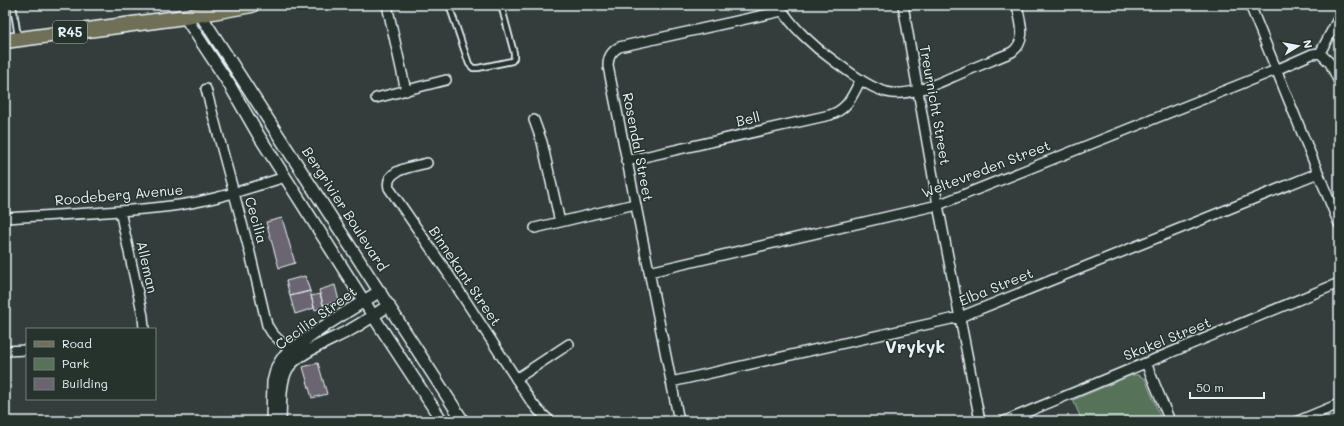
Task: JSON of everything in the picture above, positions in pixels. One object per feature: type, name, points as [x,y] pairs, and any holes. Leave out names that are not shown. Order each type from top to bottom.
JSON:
[{"type":"main road","name":"R45","points":[[12,40],[185,17],[252,5]]},
{"type":"street","points":[[387,5],[406,91]]},
{"type":"street","name":"Treurnicht Street","points":[[903,5],[938,205],[980,421]]},
{"type":"street","points":[[781,8],[819,50],[860,80],[881,90],[892,93],[918,90],[1005,55],[1017,48],[1022,34],[1017,5]]},
{"type":"street","points":[[1250,5],[1339,224]]},
{"type":"street","name":"Rosendal Street","points":[[679,421],[626,161],[608,66],[608,59],[614,50],[619,47],[781,8]]},
{"type":"street","name":"Bergrivier Boulevard","points":[[200,14],[464,421]]},
{"type":"street","points":[[185,17],[229,84],[259,136],[373,316],[442,421]]},
{"type":"street","points":[[1339,17],[1320,53],[1330,63],[1339,82]]},
{"type":"street","name":"Weltevreden Street","points":[[649,272],[938,205],[1276,70],[1312,54],[1320,53]]},
{"type":"street","points":[[376,98],[446,80]]},
{"type":"street","name":"Bell","points":[[626,161],[834,114],[843,109],[852,98],[860,80]]},
{"type":"street","name":"Cecilia","points":[[206,89],[250,253],[267,325],[272,333],[290,351]]},
{"type":"street","points":[[534,120],[542,142],[560,222]]},
{"type":"street","name":"Binnekant Street","points":[[427,163],[392,174],[388,180],[389,188],[530,400],[550,421]]},
{"type":"street","name":"Elba Street","points":[[671,382],[960,317],[1318,173]]},
{"type":"street","name":"Roodeberg Avenue","points":[[5,218],[120,211],[179,205],[233,193],[285,177]]},
{"type":"street","points":[[535,228],[635,204]]},
{"type":"street","name":"Alleman","points":[[120,211],[143,316],[144,328]]},
{"type":"street","name":"Skakel Street","points":[[1005,421],[1339,283]]},
{"type":"street","name":"Cecilia Street","points":[[272,421],[273,382],[282,359],[290,351],[329,323],[380,291]]},
{"type":"street","name":"Cecilia Street","points":[[280,421],[285,376],[287,369],[292,363],[305,354],[348,331],[389,305]]},
{"type":"street","points":[[516,379],[569,344]]},
{"type":"street","points":[[5,351],[26,350]]},
{"type":"street","points":[[1146,363],[1170,421]]},
{"type":"street","points":[[1298,421],[1339,404]]},
{"type":"lane","points":[[12,40],[13,5]]},
{"type":"lane","points":[[448,5],[469,64],[473,68],[512,61],[514,58],[501,5]]},
{"type":"green space","points":[[1132,375],[1138,375],[1145,379],[1162,421],[1082,421],[1073,400]]},
{"type":"building","points":[[282,218],[295,263],[279,268],[266,222]]},
{"type":"building","points":[[305,276],[310,291],[290,296],[286,281]]},
{"type":"building","points":[[335,285],[339,301],[323,305],[319,290]]},
{"type":"building","points":[[310,291],[314,308],[295,314],[290,296]]},
{"type":"building","points":[[320,294],[324,307],[315,310],[311,296]]},
{"type":"building","points":[[318,363],[327,394],[312,398],[303,367]]},
{"type":"district","name":"Vrykyk","points":[[915,347]]}]
